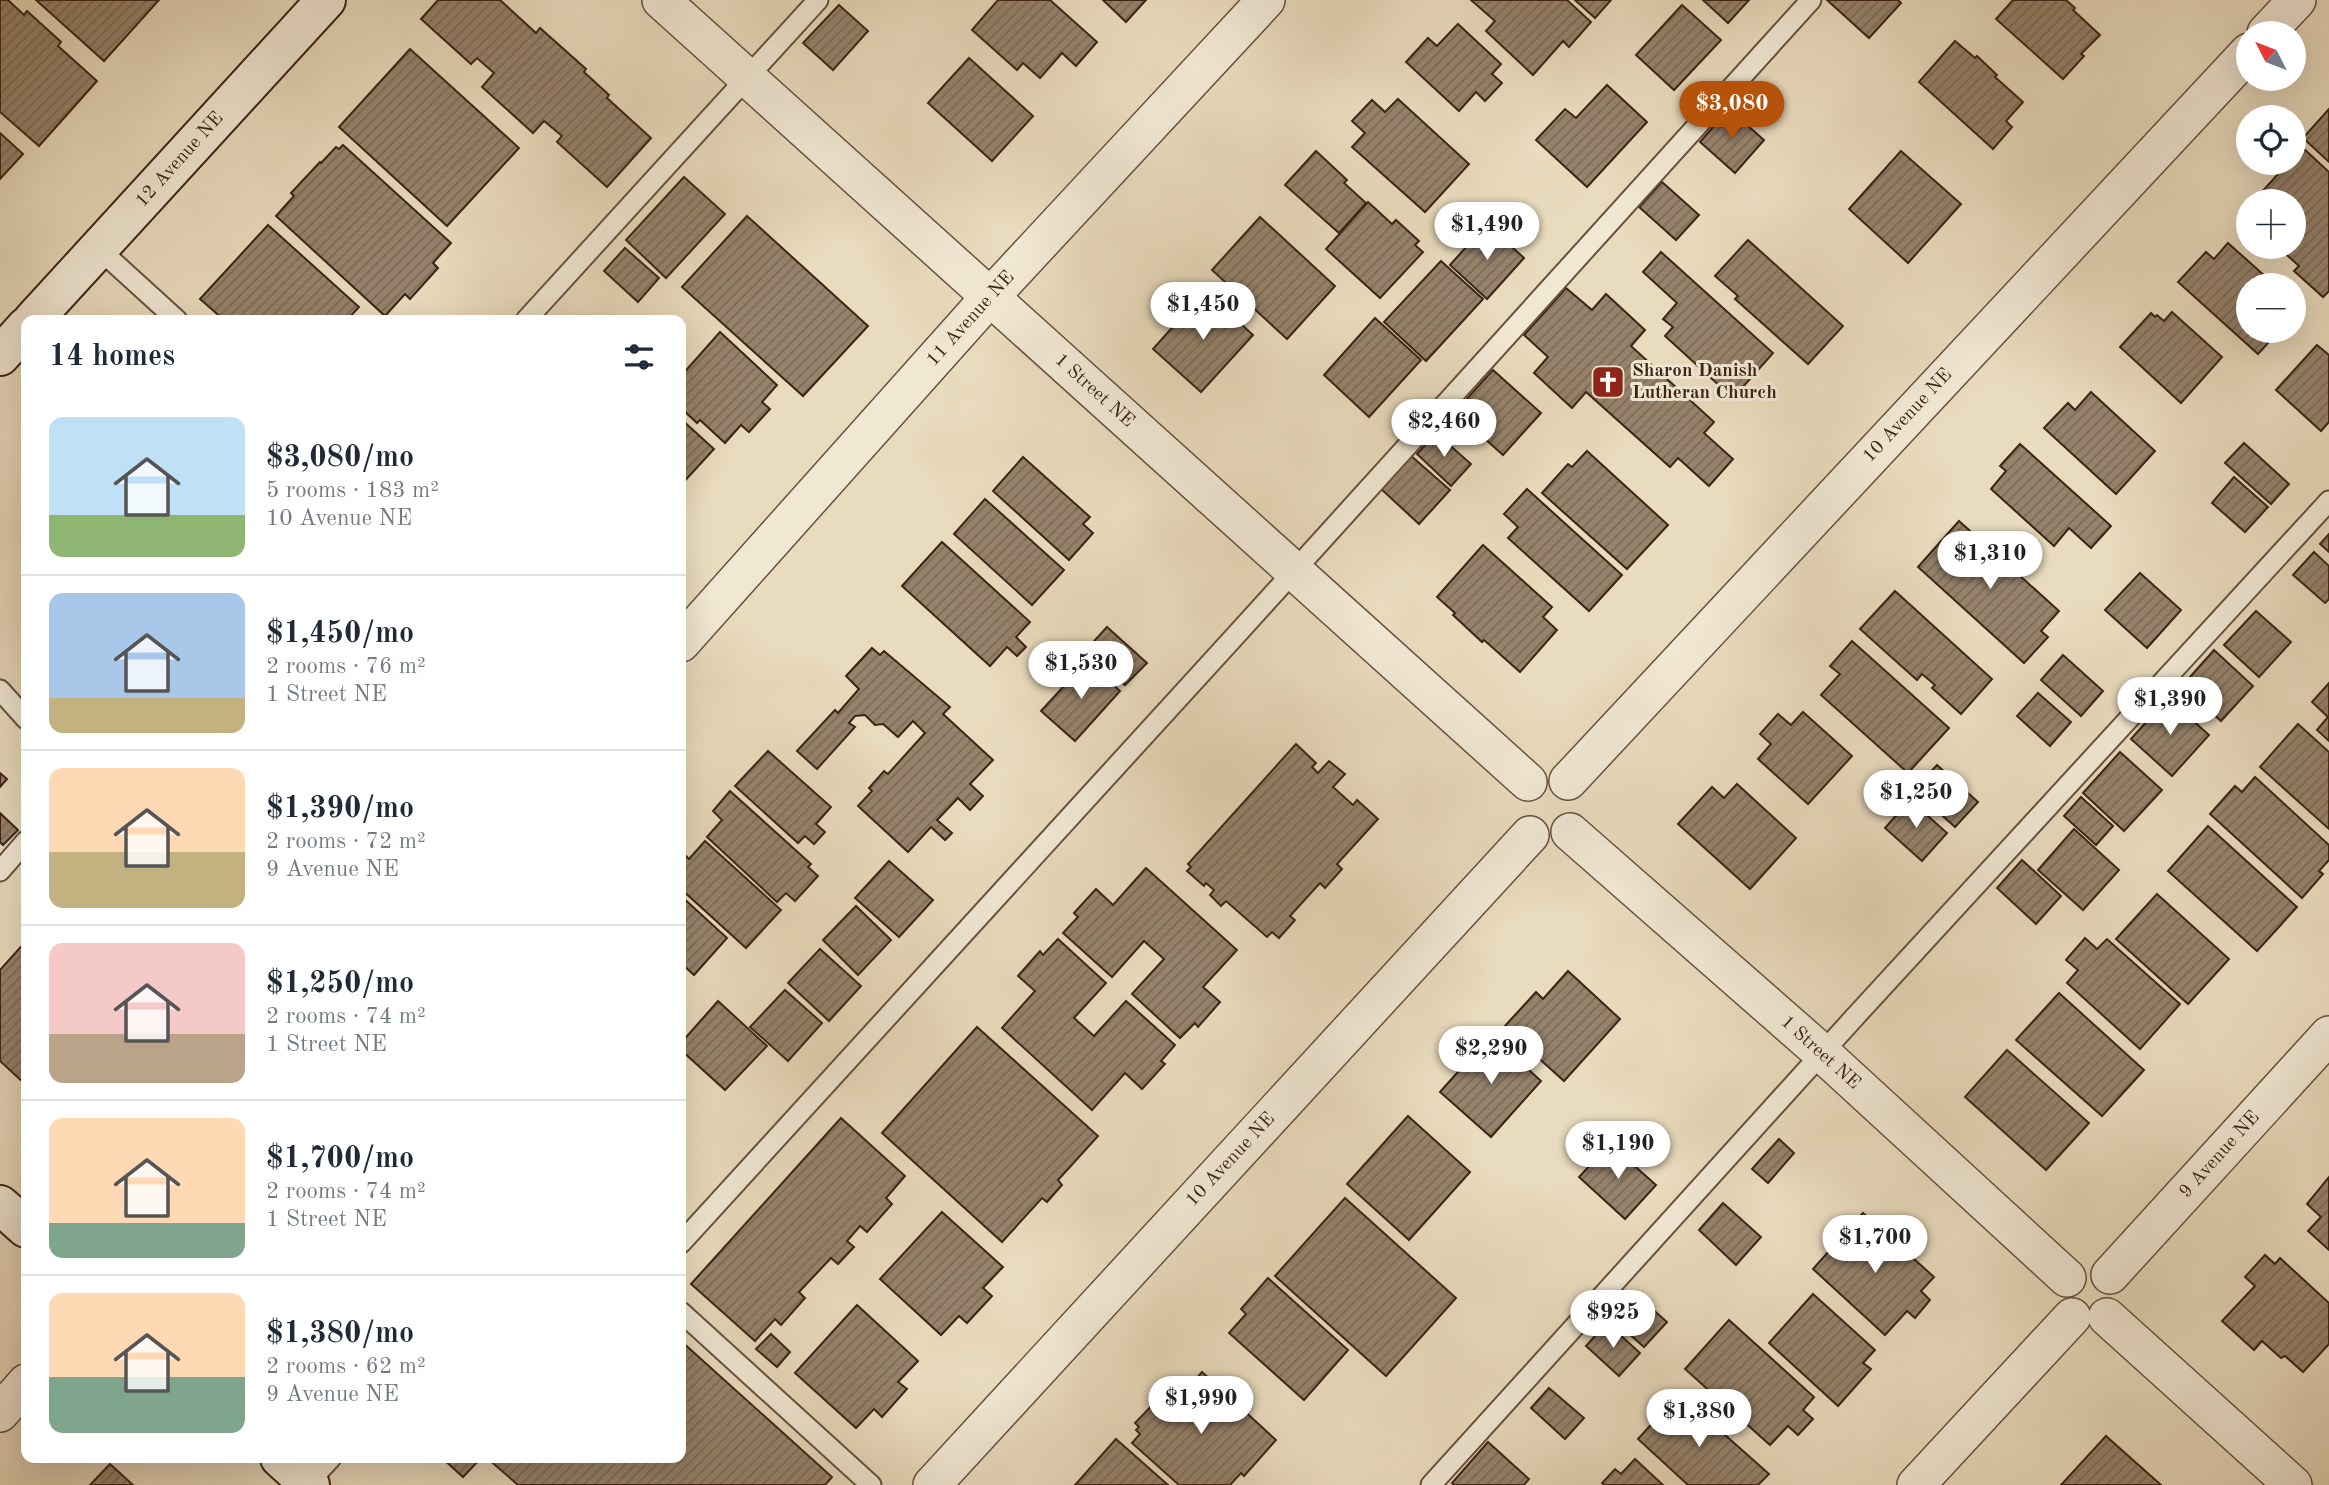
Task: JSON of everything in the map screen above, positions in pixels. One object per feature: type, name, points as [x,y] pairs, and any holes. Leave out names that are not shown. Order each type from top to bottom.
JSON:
[{"type":"street","name":"12 Avenue NE","points":[[38,315],[326,0]]},
{"type":"street","name":"1 Street NE","points":[[661,0],[1528,782]]},
{"type":"street","name":"11 Avenue NE","points":[[686,637],[990,297],[1266,0]]},
{"type":"street","points":[[2277,21],[2297,0]]},
{"type":"street","name":"10 Avenue NE","points":[[1568,781],[2236,66]]},
{"type":"street","points":[[0,356],[21,333]]},
{"type":"street","points":[[1538,776],[1558,776],[1568,781],[1577,792],[1581,805],[1579,820],[1570,832],[1558,839],[1543,840],[1530,835],[1520,825],[1516,813],[1520,791],[1538,776]]},
{"type":"street","name":"1 Street NE","points":[[1570,832],[1822,1053],[2067,1278]]},
{"type":"street","name":"10 Avenue NE","points":[[932,1485],[1530,835]]},
{"type":"street","name":"9 Avenue NE","points":[[2110,1275],[2329,1035]]},
{"type":"street","points":[[0,1205],[21,1224]]},
{"type":"street","points":[[1916,1485],[2089,1317],[2115,1307],[2118,1295],[2110,1275],[2102,1269],[2082,1267],[2067,1278],[2061,1295],[2064,1308],[2089,1317],[2293,1485]]},
{"type":"street","points":[[0,1413],[21,1389]]},
{"type":"lane","points":[[531,315],[817,0]]},
{"type":"lane","points":[[686,1238],[1811,0]]},
{"type":"lane","points":[[99,249],[172,315]]},
{"type":"lane","points":[[1431,1485],[1822,1053],[2329,501]]},
{"type":"lane","points":[[0,690],[21,713]]},
{"type":"lane","points":[[0,870],[21,847]]},
{"type":"lane","points":[[686,1316],[871,1485]]},
{"type":"building","points":[[0,0],[8,0],[24,15],[27,11],[61,42],[58,46],[97,81],[39,146],[0,112]]},
{"type":"building","points":[[36,0],[159,0],[104,61]]},
{"type":"building","points":[[438,0],[500,0],[536,33],[540,28],[586,69],[584,72],[609,95],[607,98],[651,138],[607,187],[557,142],[562,136],[544,121],[533,133],[482,87],[494,73],[477,58],[471,64],[421,19]]},
{"type":"building","points":[[998,0],[1050,0],[1097,42],[1076,66],[1062,53],[1040,78],[1023,63],[1017,70],[972,30]]},
{"type":"building","points":[[1103,0],[1146,0],[1126,22]]},
{"type":"building","points":[[1471,0],[1567,0],[1591,22],[1569,47],[1563,41],[1533,75],[1486,31],[1495,21]]},
{"type":"building","points":[[1575,0],[1611,0],[1595,18]]},
{"type":"building","points":[[1703,0],[1749,0],[1728,23]]},
{"type":"building","points":[[1827,0],[1898,0],[1901,3],[1869,38]]},
{"type":"building","points":[[2013,0],[2066,0],[2100,35],[2081,54],[2084,56],[2063,79],[1996,19]]},
{"type":"building","points":[[839,5],[868,31],[833,70],[803,43]]},
{"type":"building","points":[[1682,5],[1721,40],[1674,90],[1636,55]]},
{"type":"building","points":[[1458,24],[1501,64],[1492,74],[1502,83],[1485,101],[1476,92],[1459,111],[1406,62],[1428,38],[1437,46]]},
{"type":"building","points":[[1955,41],[1975,58],[1977,56],[1997,75],[1995,77],[2023,102],[2006,121],[2012,127],[1993,149],[1919,82]]},
{"type":"building","points":[[410,49],[519,148],[447,226],[339,127]]},
{"type":"building","points":[[969,58],[1033,116],[992,161],[928,103]]},
{"type":"building","points":[[1607,85],[1647,122],[1587,187],[1536,140],[1565,109],[1576,118]]},
{"type":"building","points":[[1398,99],[1469,164],[1425,212],[1352,147],[1365,133],[1352,121],[1372,100],[1385,112]]},
{"type":"building","points":[[1729,109],[1764,140],[1735,173],[1700,142]]},
{"type":"building","points":[[2329,109],[2329,162],[2306,141],[2306,135]]},
{"type":"building","points":[[0,133],[23,154],[0,179]]},
{"type":"building","points":[[343,145],[451,243],[433,263],[438,268],[410,299],[405,294],[386,315],[276,216],[294,196],[291,193],[320,162],[336,147],[339,149]]},
{"type":"building","points":[[1316,151],[1347,180],[1344,183],[1366,203],[1339,233],[1285,185]]},
{"type":"building","points":[[1901,151],[1961,204],[1908,263],[1849,209]]},
{"type":"building","points":[[2306,151],[2329,172],[2329,291],[2323,297],[2306,282],[2306,273],[2294,271],[2299,266],[2291,259],[2306,259],[2306,189],[2265,189],[2277,175],[2306,175]]},
{"type":"building","points":[[684,177],[725,214],[666,278],[626,240]]},
{"type":"building","points":[[1662,182],[1699,215],[1676,240],[1639,207]]},
{"type":"building","points":[[1368,202],[1392,224],[1396,220],[1419,241],[1415,245],[1423,252],[1380,298],[1326,249]]},
{"type":"building","points":[[747,216],[868,326],[803,396],[682,287]]},
{"type":"building","points":[[1260,217],[1335,286],[1287,339],[1212,270]]},
{"type":"building","points":[[1487,224],[1524,258],[1487,299],[1450,265]]},
{"type":"building","points":[[268,225],[359,307],[352,315],[218,315],[200,299]]},
{"type":"building","points":[[1748,240],[1843,326],[1808,364],[1735,299],[1738,296],[1715,276]]},
{"type":"building","points":[[2228,243],[2236,250],[2236,259],[2246,259],[2262,273],[2236,273],[2236,334],[2178,282],[2206,252],[2214,259]]},
{"type":"building","points":[[625,248],[659,278],[638,302],[604,271]]},
{"type":"building","points":[[1661,252],[1773,353],[1733,398],[1665,336],[1673,327],[1663,319],[1677,303],[1643,272]]},
{"type":"building","points":[[1441,261],[1483,299],[1426,361],[1384,322]]},
{"type":"building","name":"Sharon Danish Lutheran Church","points":[[1566,288],[1592,310],[1606,294],[1645,330],[1631,346],[1714,422],[1704,433],[1733,459],[1709,486],[1678,458],[1670,467],[1586,392],[1572,408],[1534,373],[1548,357],[1524,335]]},
{"type":"building","points":[[1205,291],[1253,335],[1201,392],[1153,349]]},
{"type":"building","points":[[2172,312],[2222,357],[2181,403],[2120,347],[2151,313],[2164,321]]},
{"type":"building","points":[[1375,318],[1421,360],[1369,417],[1324,375]]},
{"type":"building","points":[[720,332],[777,385],[762,402],[770,409],[749,432],[741,425],[725,443],[700,420],[697,423],[686,413],[686,370]]},
{"type":"building","points":[[2246,343],[2268,343],[2258,354]]},
{"type":"building","points":[[2317,345],[2329,355],[2329,422],[2321,431],[2276,390]]},
{"type":"building","points":[[1493,370],[1541,413],[1503,455],[1455,412]]},
{"type":"building","points":[[2091,392],[2155,451],[2116,494],[2044,428],[2068,403],[2075,410]]},
{"type":"building","points":[[686,424],[714,449],[686,480]]},
{"type":"building","points":[[1436,433],[1471,464],[1451,486],[1417,454]]},
{"type":"building","points":[[2244,443],[2289,484],[2271,504],[2225,463]]},
{"type":"building","points":[[2020,444],[2111,526],[2091,548],[2069,528],[2054,546],[1991,489],[2006,471],[2000,466]]},
{"type":"building","points":[[1587,451],[1668,525],[1627,569],[1542,493],[1568,464],[1572,467]]},
{"type":"building","points":[[1410,455],[1450,490],[1419,524],[1380,488]]},
{"type":"building","points":[[1023,457],[1090,517],[1083,524],[1093,533],[1069,560],[993,491]]},
{"type":"building","points":[[2234,477],[2268,507],[2245,532],[2212,503]]},
{"type":"building","points":[[1527,489],[1622,575],[1589,611],[1508,538],[1518,527],[1504,514]]},
{"type":"building","points":[[985,499],[1064,570],[1032,605],[954,534]]},
{"type":"building","points":[[1959,521],[2059,611],[2041,631],[2048,637],[2024,663],[1918,567]]},
{"type":"building","points":[[2329,534],[2329,552],[2320,544]]},
{"type":"building","points":[[942,542],[1030,622],[1016,637],[1026,647],[1017,656],[1007,647],[990,666],[902,586]]},
{"type":"building","points":[[1483,545],[1552,607],[1543,617],[1557,630],[1520,672],[1484,640],[1482,642],[1437,597]]},
{"type":"building","points":[[2314,552],[2329,566],[2329,599],[2325,603],[2293,575]]},
{"type":"building","points":[[2140,573],[2181,610],[2147,648],[2105,610]]},
{"type":"building","points":[[1895,591],[1992,679],[1961,714],[1932,688],[1935,685],[1922,674],[1917,680],[1860,629]]},
{"type":"building","points":[[2256,611],[2291,642],[2259,677],[2224,645]]},
{"type":"building","points":[[1107,627],[1147,663],[1125,685],[1086,650]]},
{"type":"building","points":[[1852,641],[1949,728],[1908,773],[1821,695],[1840,674],[1830,666]]},
{"type":"building","points":[[872,648],[880,655],[884,651],[950,707],[943,714],[993,760],[970,784],[983,796],[970,810],[958,798],[937,820],[952,833],[945,840],[931,827],[908,852],[858,806],[872,791],[869,788],[884,771],[888,774],[925,733],[913,721],[898,737],[883,724],[875,725],[865,715],[855,716],[849,723],[855,727],[817,769],[797,751],[835,710],[838,713],[859,689],[846,676]]},
{"type":"building","points":[[2214,650],[2253,686],[2221,721],[2182,686]]},
{"type":"building","points":[[2063,655],[2103,691],[2081,716],[2041,680]]},
{"type":"building","points":[[1087,661],[1120,691],[1075,741],[1041,711]]},
{"type":"building","points":[[2329,683],[2329,741],[2317,730],[2328,717],[2312,702]]},
{"type":"building","points":[[2038,693],[2071,722],[2050,746],[2017,716]]},
{"type":"building","points":[[2168,698],[2209,735],[2172,776],[2131,739]]},
{"type":"building","points":[[1803,712],[1852,756],[1808,804],[1758,759],[1771,744],[1760,734],[1778,714],[1791,725]]},
{"type":"building","points":[[2298,724],[2329,752],[2329,829],[2260,767]]},
{"type":"building","points":[[1296,744],[1316,763],[1312,767],[1318,773],[1329,761],[1345,774],[1333,787],[1353,805],[1357,800],[1378,819],[1337,864],[1342,869],[1325,888],[1320,883],[1290,916],[1295,920],[1279,938],[1272,932],[1267,937],[1226,901],[1221,906],[1210,895],[1214,890],[1206,883],[1204,886],[1187,871],[1191,867],[1188,864]]},
{"type":"building","points":[[768,751],[831,807],[816,824],[825,832],[814,844],[805,836],[798,843],[735,786]]},
{"type":"building","points":[[2120,752],[2162,790],[2124,831],[2083,793]]},
{"type":"building","points":[[1937,765],[1978,802],[1955,827],[1914,790]]},
{"type":"building","points":[[0,773],[7,779],[0,787]]},
{"type":"building","points":[[2255,777],[2329,845],[2329,860],[2319,871],[2323,874],[2302,898],[2210,814],[2235,786],[2242,792]]},
{"type":"building","points":[[1737,784],[1796,838],[1750,889],[1678,824],[1712,787],[1724,798]]},
{"type":"building","points":[[730,791],[811,864],[808,867],[818,876],[795,901],[786,893],[777,902],[707,837],[722,820],[713,811]]},
{"type":"building","points":[[2081,797],[2113,826],[2096,845],[2064,816]]},
{"type":"building","points":[[1910,800],[1947,833],[1922,861],[1885,828]]},
{"type":"building","points":[[0,813],[18,830],[3,845],[0,842]]},
{"type":"building","points":[[2208,826],[2297,907],[2257,951],[2168,871]]},
{"type":"building","points":[[2074,829],[2119,870],[2083,910],[2038,870]]},
{"type":"building","points":[[705,841],[781,910],[746,948],[686,894],[686,856],[689,859]]},
{"type":"building","points":[[2022,860],[2061,896],[2036,924],[1997,888]]},
{"type":"building","points":[[889,861],[933,900],[899,937],[855,898]]},
{"type":"building","points":[[1146,868],[1237,950],[1203,987],[1220,1002],[1198,1027],[1195,1023],[1180,1038],[1132,994],[1164,959],[1144,941],[1112,977],[1063,933],[1078,917],[1074,913],[1096,889],[1113,905]]},
{"type":"building","points":[[2157,894],[2229,959],[2188,1004],[2116,939]]},
{"type":"building","points":[[686,901],[727,938],[694,975],[686,968]]},
{"type":"building","points":[[856,906],[891,940],[858,975],[823,940]]},
{"type":"building","points":[[2085,938],[2097,949],[2107,939],[2180,1004],[2140,1049],[2067,983],[2078,970],[2066,960]]},
{"type":"building","points":[[1058,939],[1106,983],[1074,1018],[1094,1036],[1126,1001],[1175,1045],[1161,1061],[1165,1064],[1142,1089],[1125,1073],[1092,1110],[1002,1028],[1035,991],[1018,976],[1040,951],[1043,955]]},
{"type":"building","points":[[21,947],[21,1080],[0,1061],[0,970]]},
{"type":"building","points":[[820,949],[861,986],[829,1021],[788,983]]},
{"type":"building","points":[[1568,971],[1620,1019],[1564,1081],[1504,1027],[1536,992],[1543,999]]},
{"type":"building","points":[[785,990],[822,1023],[788,1061],[750,1027]]},
{"type":"building","points":[[2059,993],[2144,1070],[2102,1116],[2016,1040]]},
{"type":"building","points":[[718,1001],[767,1046],[725,1090],[686,1055],[686,1037]]},
{"type":"building","points":[[977,1027],[1098,1136],[1058,1180],[1062,1185],[1047,1202],[1042,1198],[1002,1242],[882,1133]]},
{"type":"building","points":[[1491,1035],[1541,1081],[1491,1137],[1440,1092]]},
{"type":"building","points":[[2007,1050],[2089,1123],[2046,1170],[1965,1097]]},
{"type":"building","points":[[1408,1116],[1470,1172],[1409,1240],[1347,1184]]},
{"type":"building","points":[[841,1118],[905,1176],[886,1198],[892,1204],[867,1232],[860,1226],[847,1241],[854,1247],[838,1264],[831,1258],[799,1292],[805,1298],[781,1325],[775,1319],[755,1341],[691,1284]]},
{"type":"building","points":[[1779,1139],[1794,1153],[1768,1183],[1752,1169]]},
{"type":"building","points":[[1610,1144],[1656,1185],[1625,1219],[1579,1177]]},
{"type":"building","points":[[2329,1177],[2329,1250],[2308,1231],[2321,1217],[2307,1204]]},
{"type":"building","points":[[1345,1198],[1456,1298],[1386,1376],[1275,1276]]},
{"type":"building","points":[[1723,1203],[1761,1237],[1736,1265],[1699,1230]]},
{"type":"building","points":[[942,1212],[1003,1267],[983,1288],[992,1296],[967,1323],[959,1316],[941,1335],[880,1279]]},
{"type":"building","points":[[1863,1213],[1934,1277],[1921,1291],[1930,1300],[1915,1318],[1907,1311],[1885,1335],[1813,1269]]},
{"type":"building","points":[[2265,1255],[2275,1264],[2280,1258],[2329,1303],[2329,1344],[2303,1372],[2285,1356],[2281,1358],[2262,1341],[2254,1350],[2222,1321],[2255,1286],[2245,1277]]},
{"type":"building","points":[[1268,1278],[1348,1350],[1304,1400],[1229,1333],[1246,1314],[1241,1309]]},
{"type":"building","points":[[1633,1292],[1667,1322],[1644,1347],[1610,1317]]},
{"type":"building","points":[[1813,1294],[1875,1350],[1863,1363],[1871,1369],[1838,1406],[1769,1343]]},
{"type":"building","points":[[857,1305],[918,1361],[898,1382],[907,1389],[882,1417],[874,1409],[856,1428],[795,1373]]},
{"type":"building","points":[[1729,1320],[1814,1397],[1803,1410],[1813,1419],[1798,1435],[1788,1426],[1770,1445],[1685,1369]]},
{"type":"building","points":[[1607,1323],[1640,1353],[1619,1376],[1586,1346]]},
{"type":"building","points":[[771,1334],[790,1352],[777,1367],[756,1349]]},
{"type":"building","points":[[686,1346],[832,1477],[825,1485],[518,1485],[493,1463],[686,1463]]},
{"type":"building","points":[[1202,1372],[1276,1440],[1244,1476],[1241,1473],[1230,1485],[1179,1485],[1132,1443],[1140,1434],[1135,1423],[1159,1398],[1165,1403],[1185,1381],[1190,1386]]},
{"type":"building","points":[[1549,1388],[1584,1418],[1565,1439],[1531,1408]]},
{"type":"building","points":[[1679,1394],[1769,1474],[1758,1485],[1688,1485],[1638,1439]]},
{"type":"building","points":[[2106,1436],[2161,1485],[2061,1485]]},
{"type":"building","points":[[1116,1439],[1168,1485],[1075,1485]]},
{"type":"building","points":[[1488,1442],[1529,1479],[1524,1485],[1452,1483]]},
{"type":"building","points":[[1635,1459],[1663,1485],[1602,1483],[1615,1469],[1621,1474]]},
{"type":"building","points":[[448,1463],[476,1463],[463,1477]]},
{"type":"building","points":[[110,1464],[133,1485],[90,1485]]},
{"type":"place","name":"Sharon Danish Lutheran Church","points":[[1608,382]]}]
